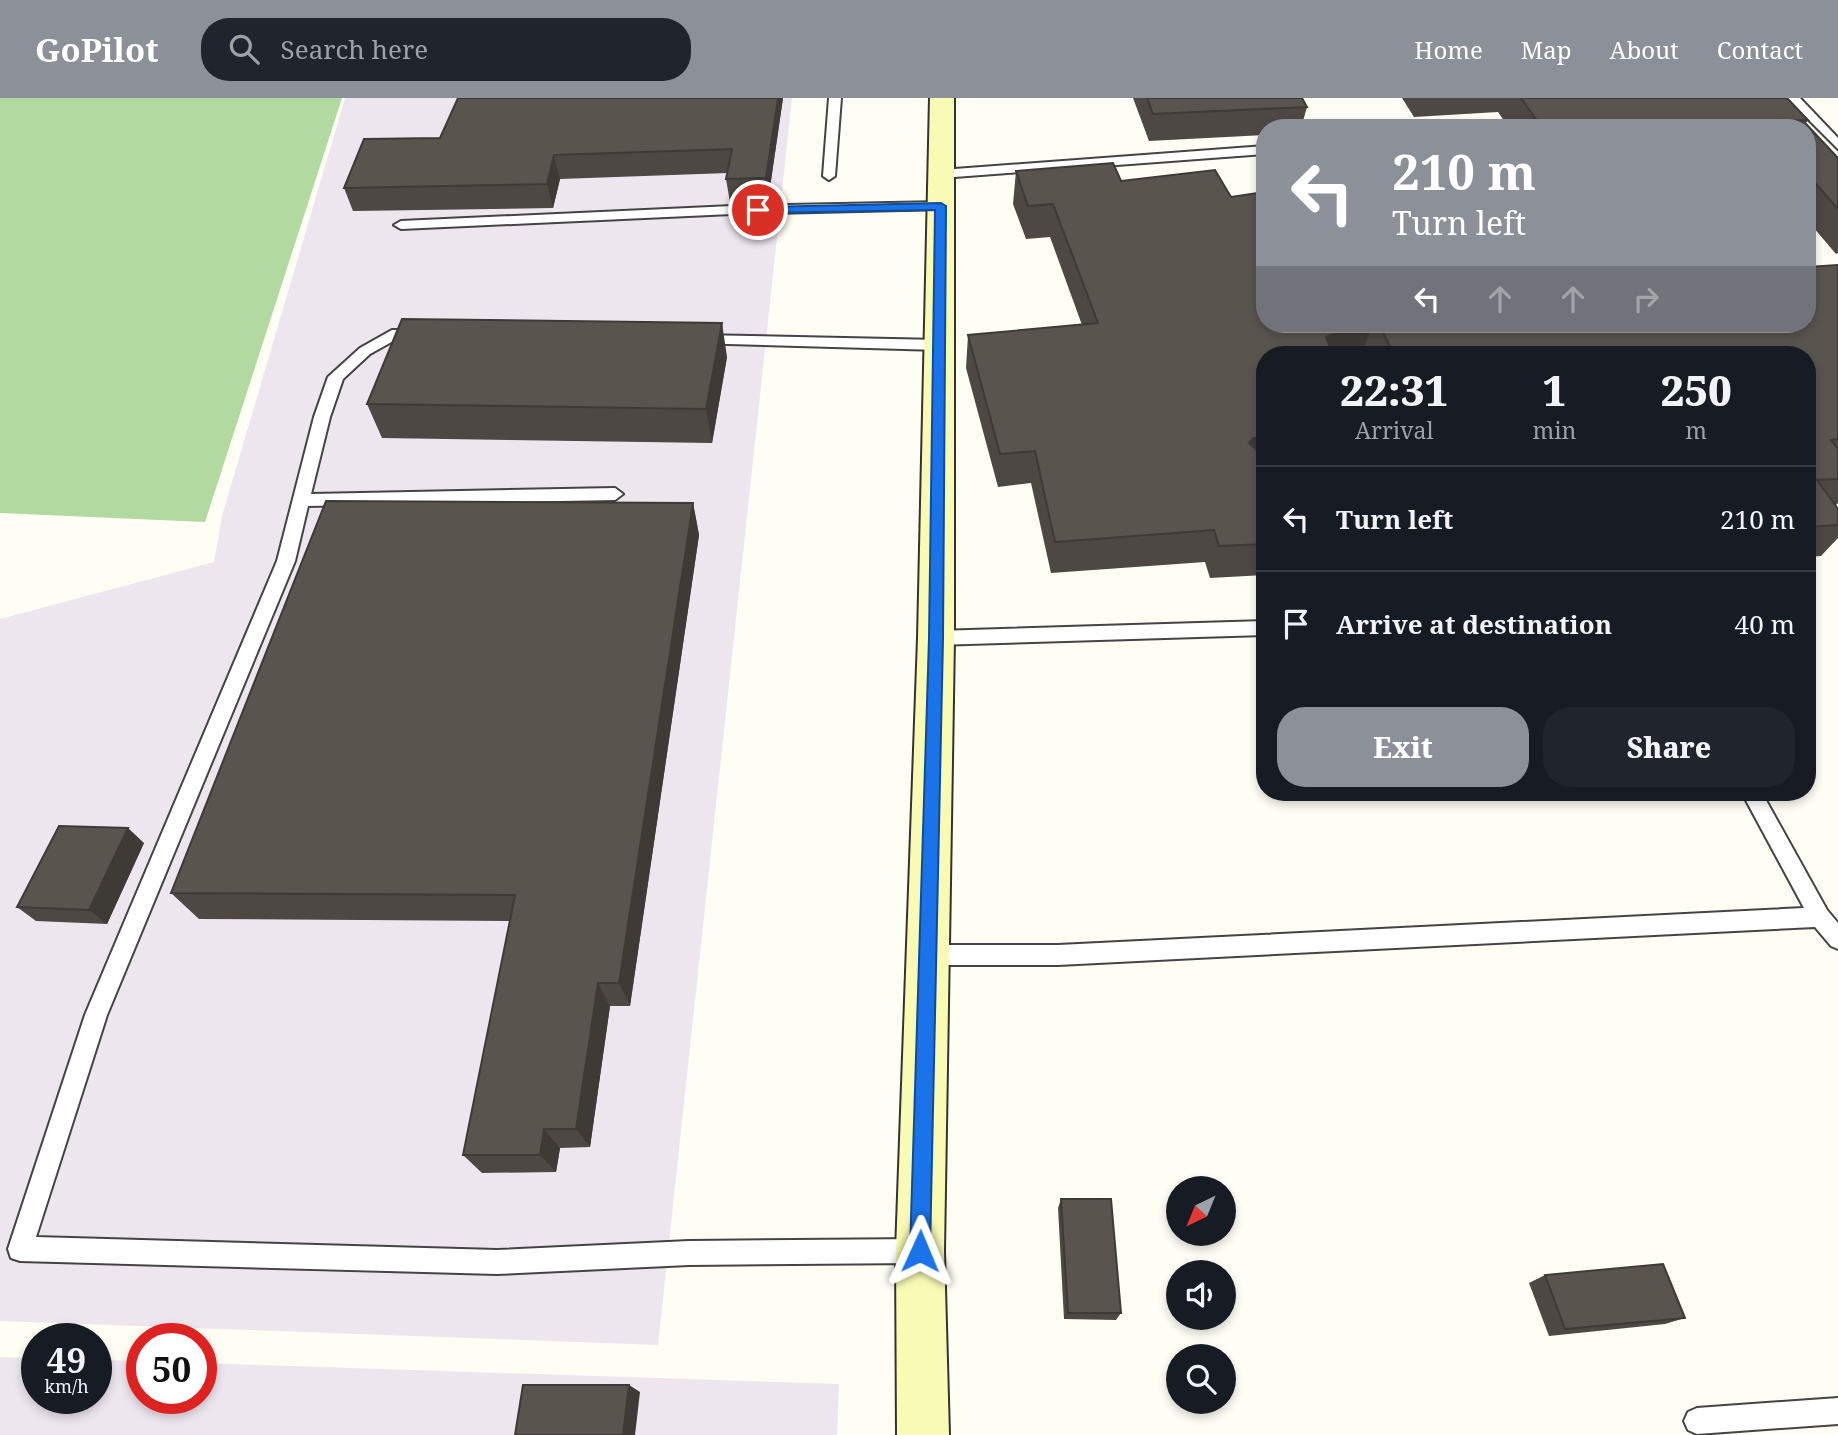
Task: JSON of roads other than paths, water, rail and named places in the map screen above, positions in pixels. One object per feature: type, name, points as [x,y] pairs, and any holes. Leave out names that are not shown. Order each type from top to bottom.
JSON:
[{"type":"main road","points":[[923,1435],[920,1251],[936,638],[942,98]]},
{"type":"lane","points":[[829,176],[835,98]]},
{"type":"lane","points":[[1793,98],[1813,119]]},
{"type":"lane","points":[[1816,122],[1838,145]]},
{"type":"lane","points":[[401,225],[732,210],[941,190],[1256,151]]},
{"type":"lane","points":[[433,335],[392,335],[365,351],[336,377],[322,417],[286,561],[96,1015],[20,1249],[497,1262],[689,1253],[920,1251]]},
{"type":"lane","points":[[680,340],[939,345]]},
{"type":"lane","points":[[301,500],[615,494]]},
{"type":"lane","points":[[936,638],[1256,628]]},
{"type":"lane","points":[[1756,801],[1820,917],[1838,939]]},
{"type":"lane","points":[[928,956],[1072,954],[1820,917]]},
{"type":"lane","points":[[1698,1421],[1838,1411]]}]
